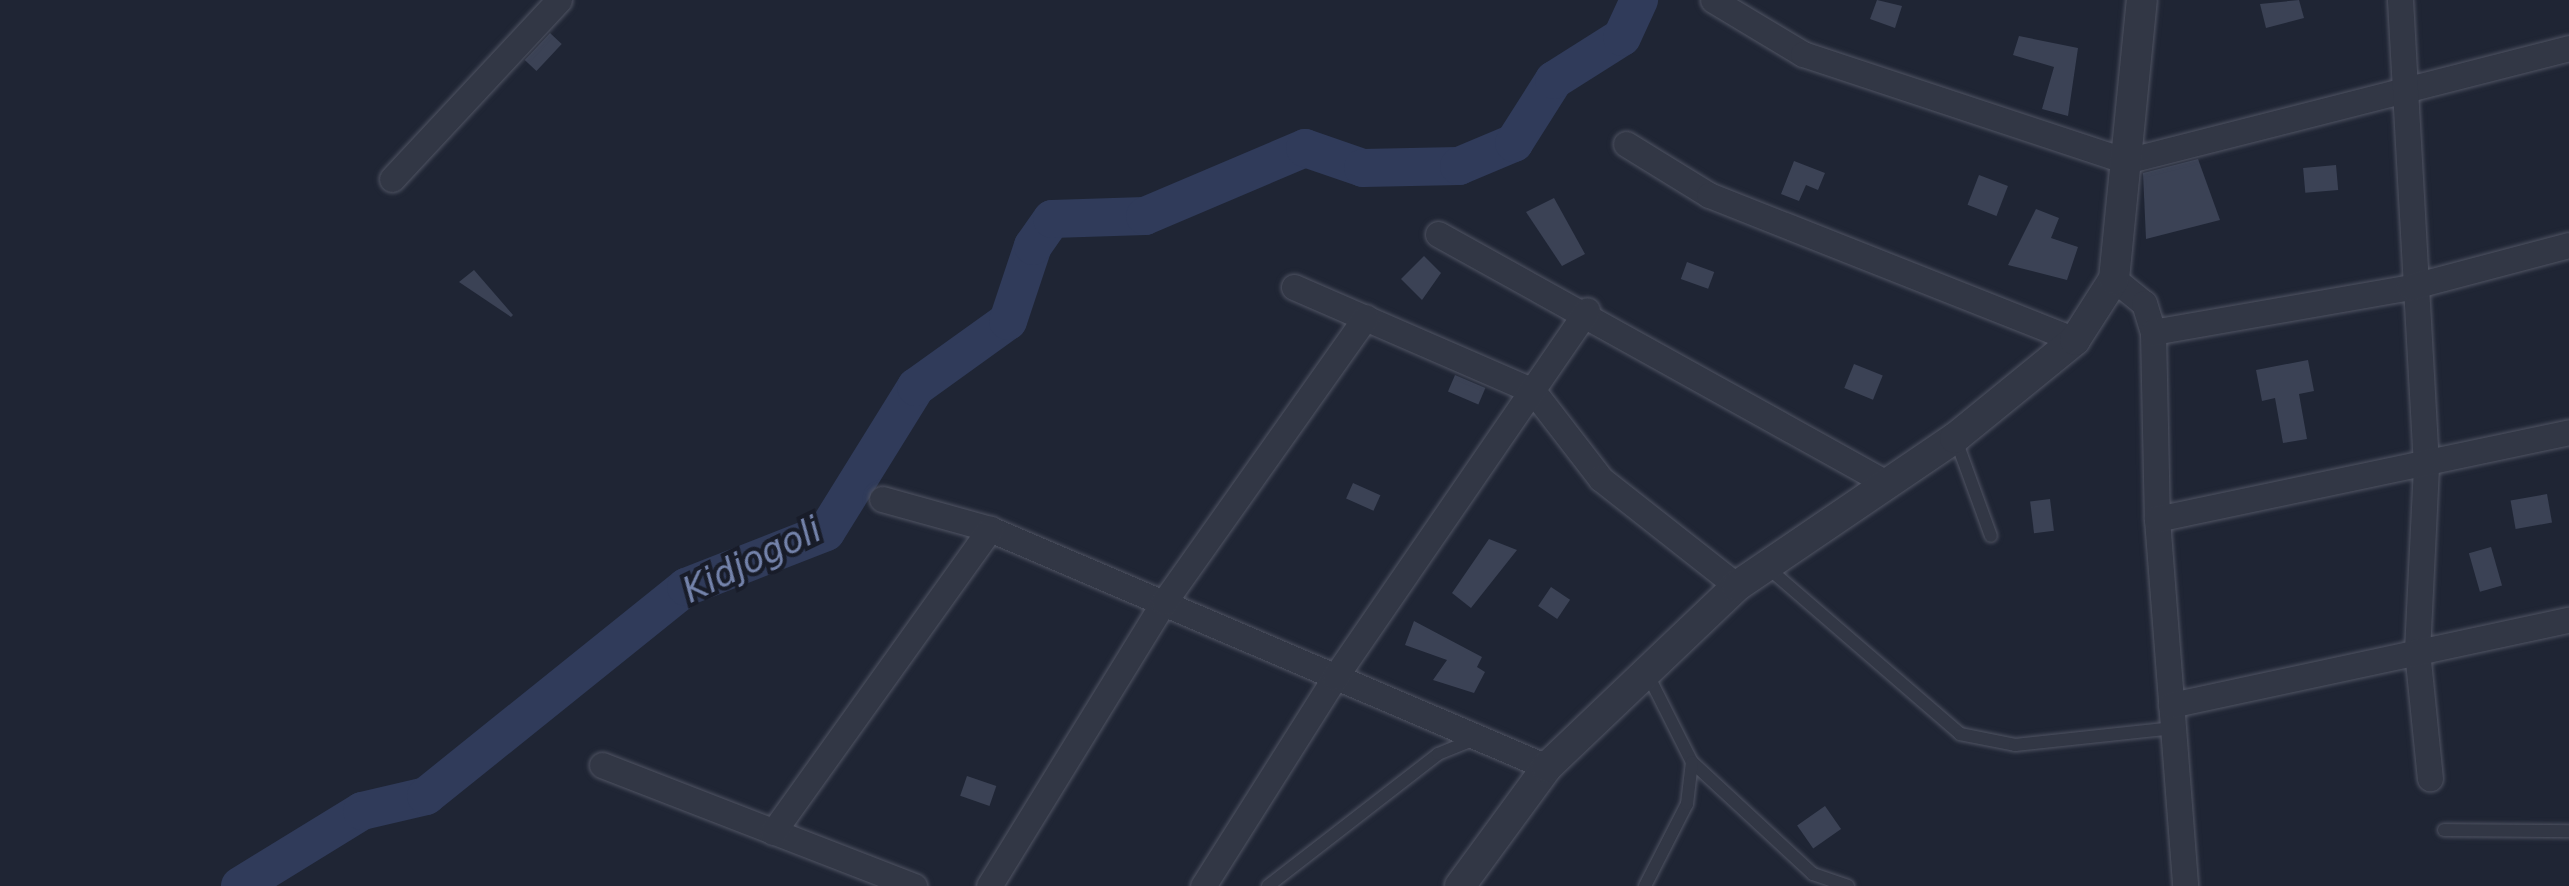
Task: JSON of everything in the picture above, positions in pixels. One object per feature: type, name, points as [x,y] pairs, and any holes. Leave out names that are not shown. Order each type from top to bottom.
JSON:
[{"type":"street","points":[[392,179],[559,0]]},
{"type":"street","points":[[1713,0],[1803,54],[2126,161],[2400,86],[2569,48]]},
{"type":"street","points":[[1460,886],[1547,767],[1737,586],[1956,438],[2075,340],[2114,279],[2142,0]]},
{"type":"street","points":[[2400,0],[2410,287],[2426,466],[2417,651],[2430,778]]},
{"type":"street","points":[[1626,144],[1710,195],[2075,340]]},
{"type":"street","points":[[1438,234],[1587,310],[1698,384],[1888,484]]},
{"type":"street","points":[[2153,332],[2410,287],[2569,245]]},
{"type":"street","points":[[2114,279],[2144,303],[2153,332],[2157,519],[2185,886]]},
{"type":"street","points":[[1294,287],[1533,391],[1600,478],[1737,586]]},
{"type":"street","points":[[1203,886],[1334,678],[1587,310]]},
{"type":"street","points":[[989,886],[1164,602],[1366,318]]},
{"type":"street","points":[[2157,519],[2426,466],[2569,432]]},
{"type":"street","points":[[882,499],[990,528],[1547,767]]},
{"type":"street","points":[[773,832],[990,528]]},
{"type":"street","points":[[2173,716],[2417,651],[2569,620]]},
{"type":"street","points":[[602,765],[914,886]]},
{"type":"lane","points":[[1956,438],[1990,536]]},
{"type":"lane","points":[[1766,566],[1960,734],[2014,745],[2173,716]]},
{"type":"lane","points":[[1646,672],[1692,762],[1813,874],[1848,886]]},
{"type":"lane","points":[[1268,886],[1438,754],[1476,739]]},
{"type":"lane","points":[[1645,886],[1688,804],[1692,762]]},
{"type":"lane","points":[[2444,830],[2569,831]]},
{"type":"building","points":[[1877,0],[1902,6],[1895,28],[1870,19]]},
{"type":"building","points":[[2299,0],[2304,18],[2266,28],[2260,4]]},
{"type":"building","points":[[550,33],[562,44],[536,71],[525,60]]},
{"type":"building","points":[[2019,36],[2078,48],[2068,116],[2042,109],[2054,67],[2013,55]]},
{"type":"building","points":[[2198,159],[2220,220],[2146,239],[2143,173]]},
{"type":"building","points":[[1794,161],[1825,173],[1818,190],[1806,185],[1799,201],[1781,194]]},
{"type":"building","points":[[2336,165],[2338,190],[2305,193],[2303,168]]},
{"type":"building","points":[[1979,175],[2008,186],[1996,216],[1968,205]]},
{"type":"building","points":[[1554,198],[1585,254],[1562,266],[1526,212]]},
{"type":"building","points":[[2036,209],[2059,218],[2051,238],[2078,247],[2067,280],[2008,265]]},
{"type":"building","points":[[1424,256],[1441,273],[1422,300],[1401,279]]},
{"type":"building","points":[[1687,262],[1714,272],[1708,289],[1681,279]]},
{"type":"building","points":[[474,270],[513,315],[511,317],[459,282]]},
{"type":"building","points":[[2308,360],[2314,391],[2299,394],[2307,439],[2283,443],[2275,398],[2262,401],[2256,370]]},
{"type":"building","points":[[1854,364],[1883,376],[1873,400],[1844,388]]},
{"type":"building","points":[[1455,375],[1485,388],[1478,404],[1448,392]]},
{"type":"building","points":[[1353,483],[1380,495],[1373,511],[1346,499]]},
{"type":"building","points":[[2547,494],[2552,523],[2516,529],[2511,500]]},
{"type":"building","points":[[2050,499],[2054,531],[2034,533],[2030,501]]},
{"type":"building","points":[[1489,539],[1517,550],[1471,608],[1452,593]]},
{"type":"building","points":[[2491,547],[2502,585],[2480,592],[2469,553]]},
{"type":"building","points":[[1551,587],[1570,600],[1557,619],[1538,606]]},
{"type":"building","points":[[1414,621],[1482,657],[1477,667],[1485,672],[1474,693],[1433,680],[1447,660],[1405,645]]},
{"type":"building","points":[[967,776],[996,786],[989,806],[960,796]]},
{"type":"building","points":[[1825,806],[1841,829],[1813,848],[1797,826]]},
{"type":"waterway","name":"Kidjogoli","points":[[240,886],[362,811],[426,796],[686,587],[826,532],[916,387],[1008,321],[1033,246],[1052,219],[1145,216],[1305,148],[1363,168],[1459,166],[1514,143],[1554,80],[1622,37],[1639,0]]}]
